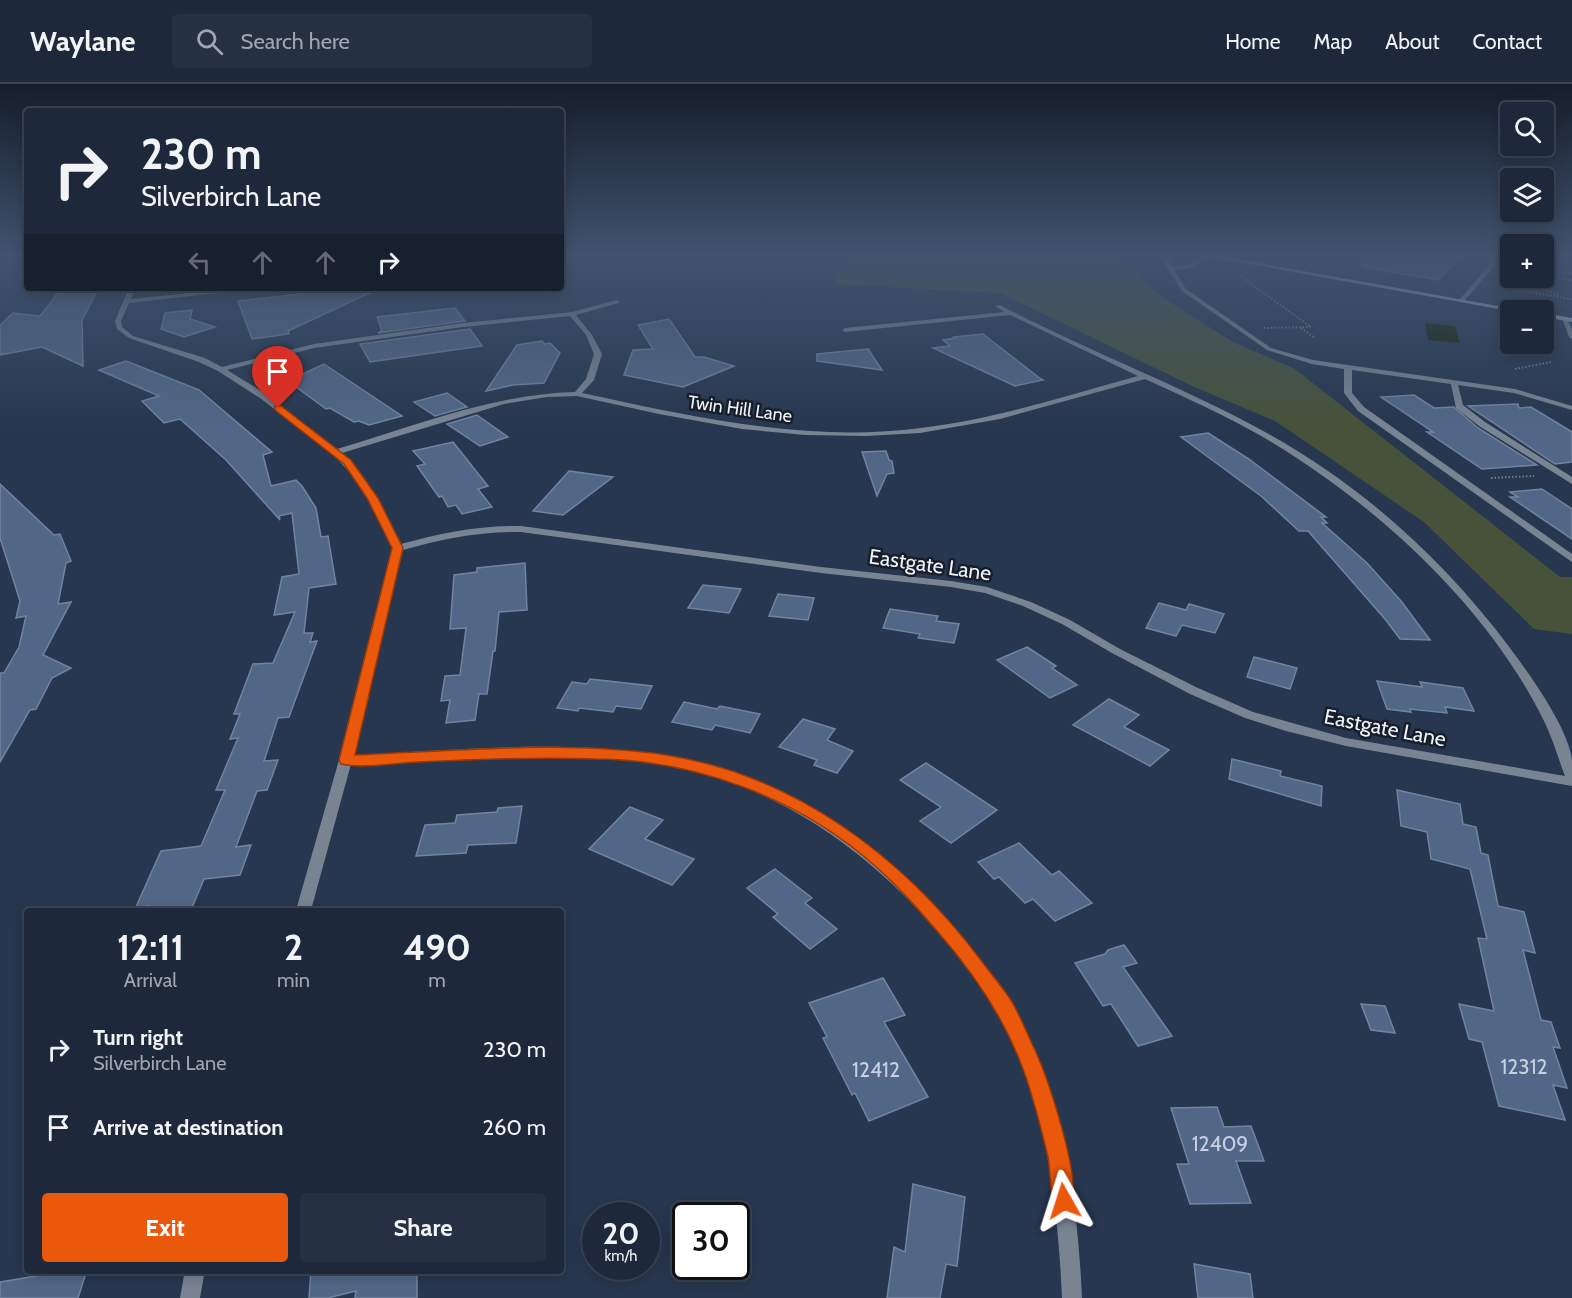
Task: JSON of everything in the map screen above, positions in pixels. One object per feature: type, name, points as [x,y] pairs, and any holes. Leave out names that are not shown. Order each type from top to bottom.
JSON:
[{"type":"main road","points":[[1554,317],[1572,320]]},
{"type":"street","points":[[122,313],[118,321],[123,333],[221,369],[263,396],[336,452],[362,481],[398,548],[346,760],[304,908]]},
{"type":"street","points":[[221,369],[336,343],[577,313]]},
{"type":"street","points":[[845,330],[1003,313]]},
{"type":"street","points":[[1010,313],[1261,433],[1351,492],[1422,550],[1490,626],[1516,663],[1548,716],[1572,777]]},
{"type":"street","points":[[1217,313],[1269,349],[1312,362],[1522,393],[1572,408]]},
{"type":"street","points":[[572,314],[588,335],[598,354],[590,380],[577,394]]},
{"type":"street","points":[[1564,319],[1571,334]]},
{"type":"street","points":[[1348,369],[1348,393],[1361,409],[1572,559]]},
{"type":"street","name":"Twin Hill Lane","points":[[336,452],[503,402],[547,395],[577,394],[742,427],[805,433],[866,434],[920,431],[1000,417],[1144,377]]},
{"type":"street","points":[[1455,382],[1459,406],[1482,424],[1572,481]]},
{"type":"street","name":"Eastgate Lane","points":[[398,548],[465,531],[520,528],[821,570],[987,590],[1027,604],[1066,622],[1116,651],[1194,691],[1269,721],[1346,742],[1572,782]]},
{"type":"street","points":[[346,760],[528,753],[616,754],[668,761],[722,774],[782,797],[841,831],[909,888],[958,943],[1005,1006],[1033,1069],[1059,1158],[1072,1298]]},
{"type":"street","points":[[190,1298],[194,1274]]},
{"type":"path","points":[[1260,328],[1311,327],[1291,313]]},
{"type":"path","points":[[1299,327],[1315,338]]},
{"type":"path","points":[[1515,369],[1551,362]]},
{"type":"path","points":[[1491,478],[1538,476]]},
{"type":"shaded area","points":[[1041,313],[1186,313],[1233,342],[1295,369],[1560,577],[1572,577],[1572,634],[1534,629],[1424,522],[1275,421],[1192,386]]},
{"type":"shaded area","points":[[1425,323],[1455,326],[1460,343],[1428,340]]},
{"type":"building","points":[[13,313],[40,316],[43,313],[86,313],[82,320],[83,366],[42,347],[0,355],[0,325]]},
{"type":"building","points":[[165,313],[191,313],[190,319],[215,327],[184,337],[161,329]]},
{"type":"building","points":[[242,313],[327,313],[288,331],[289,334],[252,339]]},
{"type":"building","points":[[415,313],[459,313],[465,321],[378,333],[382,331],[377,317]]},
{"type":"building","points":[[669,319],[695,357],[704,357],[734,366],[683,387],[624,375],[633,350],[653,349],[638,325]]},
{"type":"building","points":[[470,329],[482,346],[370,362],[360,344]]},
{"type":"building","points":[[983,334],[1043,380],[1015,386],[933,348],[950,346],[943,340]]},
{"type":"building","points":[[542,341],[545,344],[550,343],[560,353],[544,383],[513,385],[486,391],[517,345]]},
{"type":"building","points":[[868,349],[882,370],[817,361],[817,354]]},
{"type":"building","points":[[126,361],[199,390],[272,452],[263,455],[271,486],[296,480],[316,508],[321,537],[328,536],[336,584],[309,588],[304,633],[313,633],[310,642],[317,641],[289,717],[278,718],[264,761],[278,760],[267,790],[257,791],[236,847],[251,845],[240,875],[204,879],[192,908],[136,907],[161,851],[201,846],[225,790],[216,790],[238,738],[230,739],[240,714],[234,714],[253,664],[273,663],[295,612],[274,615],[282,577],[299,574],[292,513],[279,516],[280,520],[226,460],[180,419],[164,423],[142,401],[159,396],[99,370]]},
{"type":"building","points":[[324,364],[402,416],[369,425],[359,421],[354,422],[330,408],[326,409],[288,381]]},
{"type":"building","points":[[447,393],[467,407],[435,416],[414,402]]},
{"type":"building","points":[[1414,395],[1434,408],[1454,407],[1478,428],[1537,465],[1482,469],[1381,397]]},
{"type":"building","points":[[1518,404],[1519,408],[1531,407],[1572,432],[1572,462],[1555,464],[1468,406]]},
{"type":"building","points":[[477,415],[508,437],[480,446],[447,424]]},
{"type":"building","points":[[1208,433],[1249,459],[1326,517],[1321,517],[1327,523],[1322,523],[1367,563],[1401,601],[1430,640],[1400,639],[1308,531],[1299,531],[1261,496],[1181,437]]},
{"type":"building","points":[[453,442],[488,486],[478,489],[492,507],[462,514],[456,505],[448,507],[442,496],[439,497],[417,466],[425,464],[413,451]]},
{"type":"building","points":[[886,451],[889,460],[892,461],[894,473],[887,474],[877,496],[862,452]]},
{"type":"building","points":[[569,471],[613,477],[563,515],[533,511]]},
{"type":"building","points":[[0,484],[54,535],[60,534],[71,561],[66,563],[58,604],[71,602],[43,655],[71,668],[52,678],[36,709],[30,710],[0,762],[0,673],[4,673],[19,647],[26,616],[16,618],[20,601],[0,538]]},
{"type":"building","points":[[1542,489],[1572,509],[1572,539],[1510,497],[1518,497],[1510,492]]},
{"type":"building","points":[[525,563],[527,610],[499,612],[487,694],[479,694],[475,720],[446,723],[450,700],[441,701],[445,676],[460,675],[466,628],[450,629],[454,575],[477,572],[477,568]]},
{"type":"building","points":[[703,585],[741,589],[729,613],[688,608]]},
{"type":"building","points":[[778,594],[814,598],[808,620],[769,616]]},
{"type":"building","points":[[1159,603],[1186,610],[1189,604],[1224,614],[1215,633],[1182,625],[1176,636],[1146,628]]},
{"type":"building","points":[[890,609],[938,616],[936,621],[959,624],[954,643],[918,638],[920,634],[883,628]]},
{"type":"building","points":[[1027,647],[1056,666],[1052,668],[1077,685],[1050,698],[997,660]]},
{"type":"building","points":[[1254,657],[1297,668],[1290,689],[1247,677]]},
{"type":"building","points":[[590,679],[652,686],[641,709],[616,706],[613,712],[557,708],[572,682],[587,684]]},
{"type":"building","points":[[1377,681],[1422,687],[1420,682],[1463,688],[1474,711],[1445,707],[1447,713],[1387,709]]},
{"type":"building","points":[[1109,699],[1139,715],[1124,727],[1169,750],[1150,766],[1073,725]]},
{"type":"building","points":[[684,702],[760,714],[750,733],[715,725],[712,730],[672,722]]},
{"type":"building","points":[[803,719],[835,729],[827,740],[853,751],[837,773],[814,765],[817,760],[779,747]]},
{"type":"building","points":[[1232,759],[1281,771],[1280,776],[1322,786],[1321,806],[1229,779]]},
{"type":"building","points":[[926,763],[997,810],[951,843],[920,821],[941,807],[900,780]]},
{"type":"building","points":[[1397,790],[1460,804],[1463,824],[1476,827],[1481,853],[1488,855],[1498,906],[1524,912],[1535,953],[1523,950],[1541,1020],[1551,1022],[1560,1048],[1553,1047],[1567,1088],[1553,1085],[1565,1120],[1499,1106],[1482,1042],[1469,1039],[1459,1004],[1494,1011],[1478,938],[1487,939],[1470,869],[1431,859],[1427,832],[1401,826]]},
{"type":"building","points":[[522,806],[516,843],[468,845],[466,853],[416,856],[425,825],[455,823],[457,815],[497,812],[498,808]]},
{"type":"building","points":[[630,807],[663,820],[645,839],[694,859],[672,885],[589,849]]},
{"type":"building","points":[[1019,843],[1052,875],[1059,871],[1092,903],[1055,921],[1033,899],[1025,903],[999,877],[994,879],[978,862]]},
{"type":"building","points":[[775,869],[812,898],[805,903],[837,929],[810,949],[773,917],[778,914],[747,888]]},
{"type":"building","points":[[1124,945],[1137,963],[1123,967],[1172,1036],[1138,1046],[1111,1004],[1103,1006],[1075,963],[1105,954],[1108,950]]},
{"type":"building","points":[[883,978],[905,1015],[884,1022],[928,1097],[869,1121],[855,1093],[852,1095],[823,1038],[827,1037],[809,1003]]},
{"type":"building","points":[[1361,1004],[1385,1006],[1395,1033],[1371,1030]]},
{"type":"building","points":[[1217,1107],[1224,1127],[1251,1126],[1264,1161],[1236,1161],[1251,1203],[1190,1204],[1177,1164],[1189,1164],[1171,1108]]},
{"type":"building","points":[[913,1184],[965,1197],[957,1266],[946,1264],[940,1298],[887,1298],[894,1247],[905,1252]]},
{"type":"building","points":[[1194,1264],[1250,1274],[1253,1298],[1198,1298]]},
{"type":"building","points":[[48,1274],[86,1274],[78,1298],[0,1298],[0,1282]]},
{"type":"building","points":[[311,1274],[417,1274],[417,1298],[355,1298],[356,1291],[328,1298],[309,1298]]},
{"type":"route","points":[[278,408],[348,462],[372,498],[398,548],[346,760],[507,753],[569,753],[616,754],[668,761],[722,774],[782,797],[841,831],[909,888],[958,943],[1005,1006],[1033,1069],[1059,1158],[1064,1201]]}]
